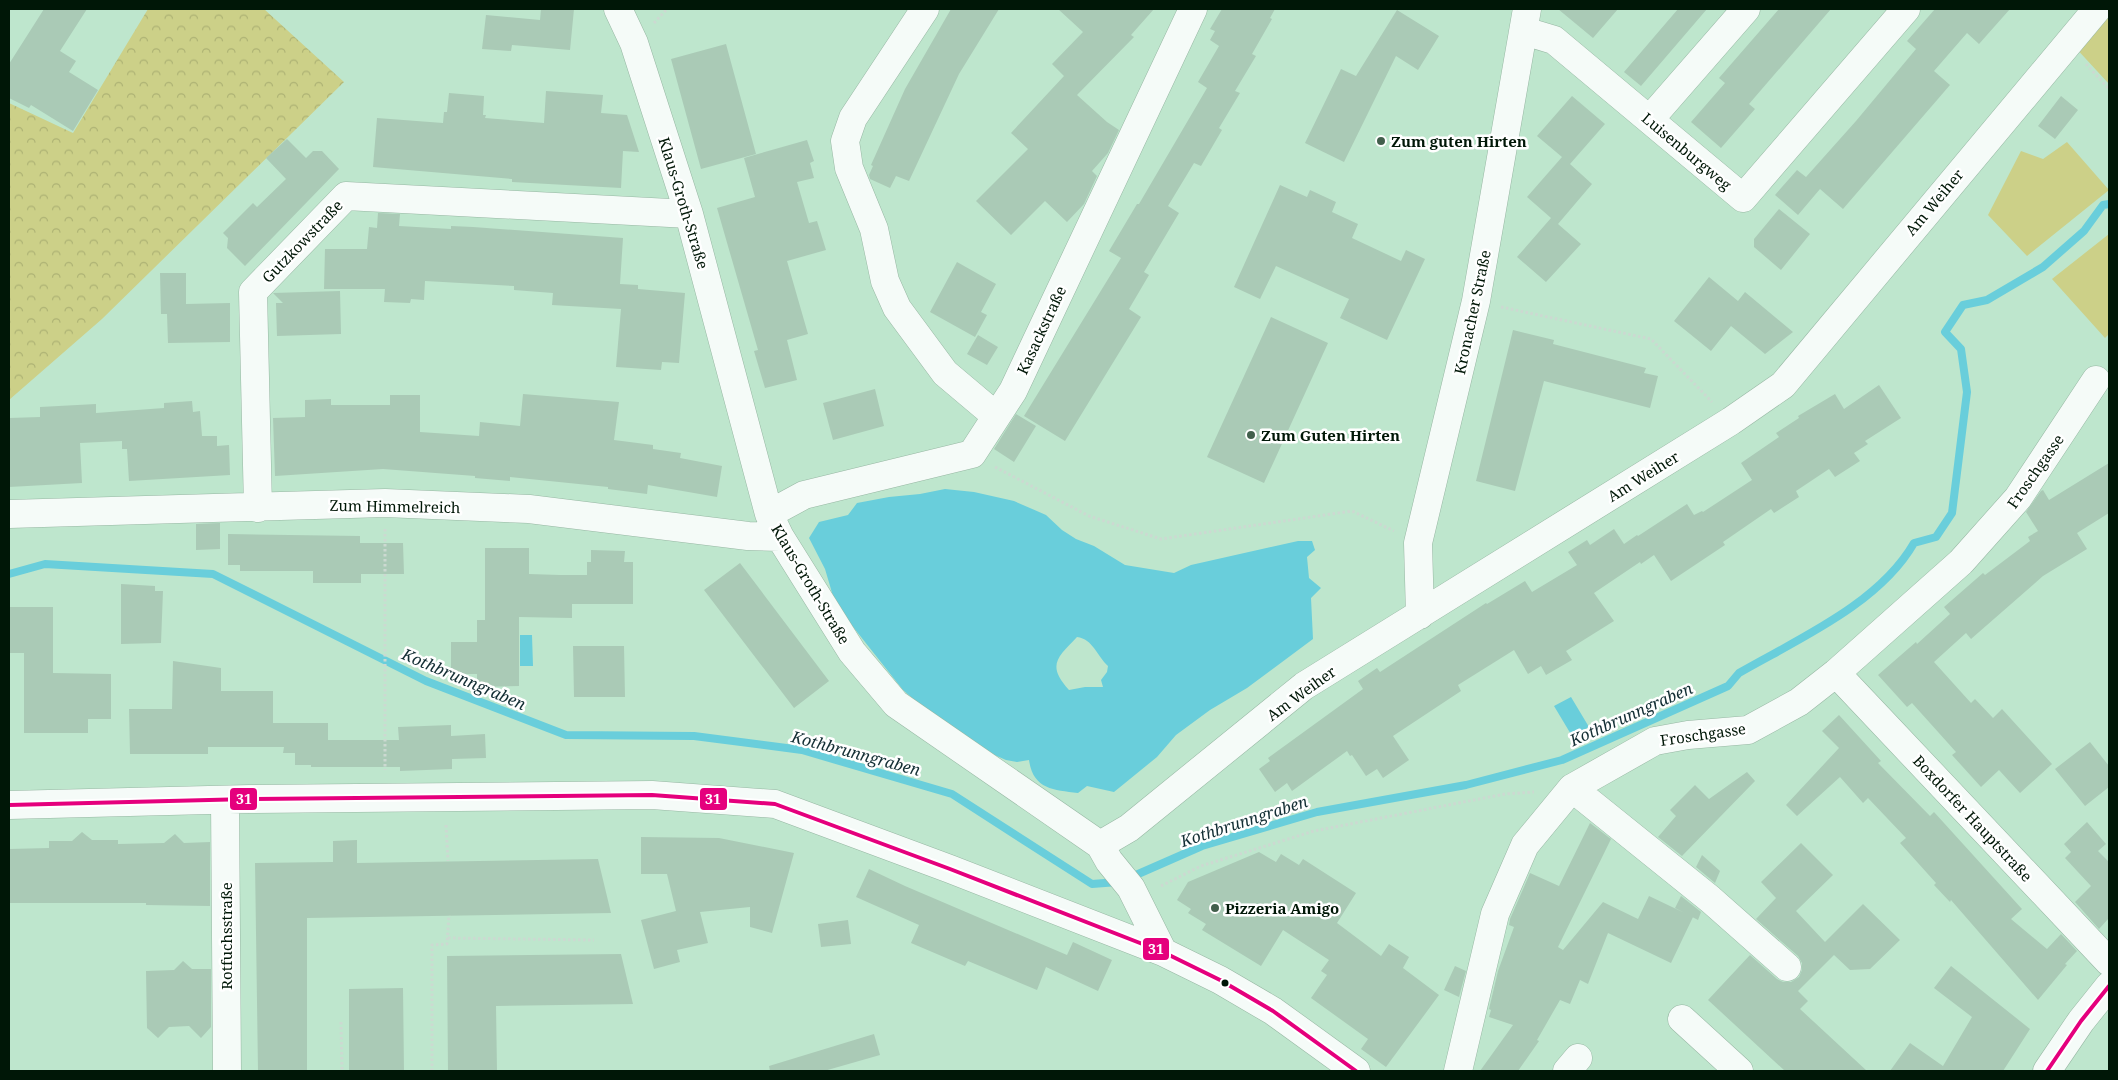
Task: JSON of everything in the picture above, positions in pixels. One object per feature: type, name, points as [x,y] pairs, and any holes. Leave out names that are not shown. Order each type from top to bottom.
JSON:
[{"type":"street","name":"Klaus-Groth-Straße","points":[[618,9],[634,43],[689,214],[775,525],[852,652],[896,704],[1104,853],[1133,893],[1163,952]]},
{"type":"street","points":[[925,9],[853,118],[845,141],[849,168],[874,229],[885,281],[896,308],[945,373],[996,416]]},
{"type":"street","name":"Kasackstraße","points":[[972,454],[1013,391],[1193,9]]},
{"type":"street","points":[[1650,119],[1746,9]]},
{"type":"street","name":"Luisenburgweg","points":[[1526,20],[1554,40],[1743,198],[1906,9]]},
{"type":"street","name":"Am Weiher","points":[[1104,853],[1129,828],[1304,686],[1730,422],[1783,385],[2097,9]]},
{"type":"street","name":"Kronacher Straße","points":[[1420,615],[1418,543],[1476,301],[1526,20]]},
{"type":"street","name":"Gutzkowstraße","points":[[258,508],[253,292],[346,196],[689,214]]},
{"type":"street","name":"Froschgasse","points":[[1458,1071],[1495,914],[1524,845],[1572,788],[1655,740],[1748,730],[1799,702],[1836,673],[1961,562],[2018,498],[2096,380]]},
{"type":"street","points":[[775,525],[804,495],[972,454]]},
{"type":"street","name":"Zum Himmelreich","points":[[9,514],[385,503],[529,510],[748,536],[775,525]]},
{"type":"street","name":"Boxdorfer Hauptstraße","points":[[1836,673],[2109,962]]},
{"type":"street","points":[[1572,788],[1710,900],[1787,967]]},
{"type":"street","points":[[9,805],[225,800],[652,795],[775,804],[950,869],[1163,952],[1220,980],[1273,1011],[1356,1071]]},
{"type":"street","name":"Rotfuchsstraße","points":[[225,800],[227,1071]]},
{"type":"street","points":[[2048,1071],[2081,1021],[2109,986]]},
{"type":"street","points":[[1682,1019],[1739,1071]]},
{"type":"path","points":[[2068,43],[2109,89]]},
{"type":"path","points":[[1476,301],[1651,339],[1730,422]]},
{"type":"path","points":[[972,454],[1026,485],[1089,516],[1161,539],[1352,511],[1418,543]]},
{"type":"path","points":[[385,503],[385,798]]},
{"type":"path","points":[[1133,893],[1201,866],[1314,831],[1505,794],[1572,788]]},
{"type":"path","points":[[445,797],[448,861]]},
{"type":"path","points":[[432,1071],[432,945],[447,944],[449,915]]},
{"type":"path","points":[[448,938],[594,940]]},
{"type":"path","points":[[342,1022],[342,1071]]},
{"type":"green space","points":[[148,9],[264,9],[344,82],[102,319],[9,400],[9,103],[73,133]]},
{"type":"green space","points":[[2109,9],[2109,84],[2074,46]]},
{"type":"green space","points":[[2067,142],[2109,190],[2027,256],[1988,215],[2021,151],[2043,159]]},
{"type":"green space","points":[[2109,234],[2109,334],[2105,338],[2052,279]]},
{"type":"water","points":[[945,489],[974,492],[1014,501],[1046,515],[1062,530],[1076,539],[1094,546],[1125,565],[1174,573],[1191,565],[1298,541],[1312,541],[1315,550],[1307,557],[1309,578],[1321,588],[1311,598],[1313,639],[1247,688],[1210,710],[1176,735],[1157,757],[1114,792],[1087,786],[1078,793],[1053,789],[1035,777],[1029,760],[1017,762],[1006,760],[983,750],[939,721],[903,690],[846,618],[833,596],[825,569],[809,538],[819,522],[848,515],[857,503]],"holes":[[[1077,637],[1091,644],[1108,666],[1107,672],[1101,680],[1103,687],[1085,687],[1069,690],[1058,674],[1057,662],[1064,650]]]},
{"type":"water","points":[[520,635],[532,635],[533,666],[520,666]]},
{"type":"water","points":[[1571,697],[1589,727],[1572,736],[1554,706]]},
{"type":"building","points":[[44,9],[87,9],[60,51],[76,61],[69,72],[98,90],[73,131],[31,105],[29,108],[9,98],[9,64]]},
{"type":"building","points":[[541,9],[574,9],[570,50],[512,45],[511,51],[482,49],[486,15],[540,20]]},
{"type":"building","points":[[951,9],[999,9],[959,74],[909,181],[896,176],[890,188],[870,179],[869,175],[873,166],[871,165],[905,89]]},
{"type":"building","points":[[1058,9],[1154,9],[1131,35],[1134,37],[1077,95],[1107,122],[1119,130],[1108,153],[1092,171],[1097,176],[1084,204],[1067,222],[1045,201],[1011,235],[976,201],[1028,149],[1011,133],[1064,76],[1052,64],[1083,32]]},
{"type":"building","points":[[1222,9],[1275,9],[1270,18],[1272,19],[1252,54],[1256,56],[1235,91],[1240,93],[1219,128],[1222,130],[1201,166],[1194,163],[1168,206],[1179,213],[1144,272],[1149,275],[1129,309],[1141,317],[1065,441],[1024,416],[1121,258],[1109,251],[1207,88],[1198,82],[1219,46],[1210,40],[1215,31],[1210,29]]},
{"type":"building","points":[[1558,9],[1618,9],[1593,38]]},
{"type":"building","points":[[1678,9],[1707,9],[1641,86],[1624,72]]},
{"type":"building","points":[[1779,9],[1831,9],[1749,104],[1755,109],[1721,148],[1691,122],[1725,83],[1719,78]]},
{"type":"building","points":[[1935,9],[2010,9],[1979,44],[1967,33],[1934,71],[1950,85],[1843,209],[1820,189],[1798,215],[1775,195],[1797,170],[1806,177],[1856,121],[1916,49],[1907,41]]},
{"type":"building","points":[[1397,10],[1439,36],[1418,70],[1396,56],[1344,162],[1305,143],[1341,69],[1356,76]]},
{"type":"building","points":[[726,44],[756,154],[701,169],[671,59]]},
{"type":"building","points":[[546,91],[603,95],[601,113],[627,115],[639,152],[623,151],[621,188],[512,182],[512,179],[373,167],[377,118],[443,123],[444,112],[447,112],[449,93],[484,96],[483,115],[486,115],[485,118],[544,123]]},
{"type":"building","points":[[1572,96],[1605,124],[1570,164],[1592,184],[1558,224],[1581,244],[1546,282],[1517,257],[1551,218],[1527,197],[1562,157],[1537,136]]},
{"type":"building","points":[[2061,96],[2078,110],[2055,139],[2038,126]]},
{"type":"building","points":[[287,139],[306,158],[313,151],[322,151],[339,169],[245,266],[227,248],[228,238],[223,233],[253,203],[257,207],[286,179],[266,158]]},
{"type":"building","points":[[807,140],[814,161],[810,163],[814,178],[797,182],[809,223],[817,221],[826,250],[787,261],[808,334],[787,340],[797,380],[765,388],[754,351],[758,350],[717,208],[755,197],[744,158]]},
{"type":"building","points":[[1280,185],[1307,197],[1310,190],[1336,202],[1332,212],[1358,224],[1352,238],[1401,261],[1406,250],[1425,259],[1387,340],[1340,318],[1349,299],[1276,266],[1260,299],[1234,287]]},
{"type":"building","points":[[1779,209],[1810,234],[1781,270],[1754,247],[1754,239]]},
{"type":"building","points":[[378,213],[400,214],[399,226],[451,229],[451,226],[473,227],[623,238],[620,284],[638,285],[638,289],[685,293],[679,363],[662,362],[661,370],[616,367],[621,309],[552,305],[553,293],[514,290],[514,286],[425,281],[424,300],[411,299],[410,303],[384,302],[385,289],[324,289],[325,249],[367,249],[369,227],[377,228]]},
{"type":"building","points":[[957,262],[996,284],[981,312],[987,315],[975,337],[930,312]]},
{"type":"building","points":[[160,273],[186,273],[186,304],[230,303],[230,342],[168,343],[167,314],[161,314]]},
{"type":"building","points":[[1709,277],[1738,301],[1745,292],[1793,332],[1765,354],[1731,326],[1711,351],[1674,321]]},
{"type":"building","points":[[340,291],[341,334],[277,336],[276,303],[283,303],[273,293]]},
{"type":"building","points":[[1271,317],[1328,343],[1264,483],[1207,457]]},
{"type":"building","points":[[1513,330],[1554,340],[1553,344],[1646,368],[1644,373],[1658,376],[1650,408],[1544,381],[1515,491],[1476,481]]},
{"type":"building","points":[[978,335],[998,347],[987,365],[967,354]]},
{"type":"building","points":[[1879,385],[1901,418],[1865,441],[1868,444],[1854,453],[1860,461],[1835,477],[1829,469],[1796,491],[1799,497],[1774,513],[1771,509],[1723,542],[1725,545],[1671,581],[1654,555],[1641,564],[1640,562],[1594,593],[1614,621],[1566,651],[1572,660],[1546,675],[1541,666],[1528,674],[1514,650],[1458,685],[1461,691],[1393,736],[1409,760],[1383,778],[1377,769],[1366,776],[1352,755],[1350,756],[1347,751],[1292,791],[1287,783],[1275,792],[1259,769],[1270,761],[1268,758],[1363,689],[1358,681],[1377,668],[1380,672],[1486,603],[1525,581],[1532,592],[1577,565],[1568,552],[1587,540],[1590,545],[1614,529],[1624,544],[1687,504],[1694,515],[1703,512],[1752,480],[1741,463],[1779,437],[1776,433],[1799,418],[1798,416],[1835,394],[1844,409]]},
{"type":"building","points":[[875,389],[884,426],[833,440],[823,403]]},
{"type":"building","points":[[523,394],[619,402],[614,440],[653,445],[653,449],[681,453],[680,458],[722,466],[717,497],[648,485],[647,494],[608,489],[608,487],[510,477],[510,481],[475,478],[475,476],[383,469],[275,476],[273,418],[305,417],[305,400],[331,399],[331,405],[390,405],[390,395],[420,395],[420,432],[479,436],[480,422],[520,426]]},
{"type":"building","points":[[192,401],[193,412],[200,411],[202,436],[217,436],[217,446],[229,445],[230,475],[129,481],[127,449],[122,449],[122,441],[80,443],[82,483],[9,487],[9,418],[40,417],[40,407],[96,404],[96,413],[164,408],[164,403]]},
{"type":"building","points":[[1016,414],[1036,426],[1014,462],[994,449]]},
{"type":"building","points":[[2109,463],[2109,513],[2077,533],[2087,549],[2043,576],[1971,639],[1966,633],[1934,662],[1971,703],[1975,699],[1993,718],[2002,709],[2052,764],[2020,793],[1999,770],[1981,787],[1952,755],[1956,752],[1912,703],[1907,707],[1878,675],[1916,642],[1917,644],[1950,614],[1944,607],[1983,573],[1985,575],[2030,541],[2028,537],[2038,531],[2026,512],[2041,491],[2043,490],[2049,500]]},
{"type":"building","points":[[220,523],[220,549],[196,550],[196,524]]},
{"type":"building","points":[[228,534],[360,536],[360,543],[403,543],[404,574],[361,574],[361,583],[313,583],[313,571],[240,571],[240,565],[228,565]]},
{"type":"building","points":[[485,548],[529,548],[529,574],[560,575],[587,575],[587,562],[591,562],[591,550],[625,551],[624,562],[633,562],[633,604],[572,604],[572,618],[519,617],[519,686],[477,687],[477,674],[451,674],[451,642],[477,642],[477,620],[485,620]]},
{"type":"building","points":[[740,563],[829,681],[794,708],[704,590]]},
{"type":"building","points":[[121,584],[155,586],[155,591],[163,591],[161,643],[121,644]]},
{"type":"building","points":[[9,607],[53,607],[53,673],[111,674],[111,719],[88,719],[88,733],[24,733],[24,653],[9,653]]},
{"type":"building","points":[[573,646],[624,646],[625,697],[574,697]]},
{"type":"building","points":[[173,661],[221,668],[221,691],[273,691],[273,723],[328,723],[328,740],[399,740],[398,727],[451,725],[451,736],[485,734],[486,758],[452,759],[452,769],[400,771],[400,767],[311,767],[311,765],[295,765],[295,753],[283,753],[284,747],[208,747],[208,754],[130,754],[129,709],[172,709]]},
{"type":"building","points":[[1839,715],[1881,761],[1878,763],[1930,816],[1934,812],[2022,909],[2011,919],[2047,949],[2061,934],[2077,951],[2038,1000],[1951,900],[1950,902],[1934,885],[1936,883],[1900,843],[1906,838],[1868,798],[1863,803],[1840,777],[1797,816],[1786,805],[1839,748],[1822,731]]},
{"type":"building","points":[[2090,742],[2109,766],[2109,787],[2085,806],[2055,769]]},
{"type":"building","points":[[1747,772],[1755,781],[1682,856],[1658,837],[1676,816],[1670,810],[1695,785],[1709,799]]},
{"type":"building","points":[[2087,822],[2106,844],[2098,851],[2109,862],[2109,918],[2099,929],[2075,902],[2091,886],[2065,858],[2071,852],[2064,844]]},
{"type":"building","points":[[1590,823],[1611,839],[1558,947],[1563,950],[1603,902],[1638,919],[1649,896],[1693,917],[1671,963],[1608,933],[1588,984],[1580,980],[1570,1004],[1560,1000],[1537,1040],[1539,1041],[1518,1071],[1480,1071],[1513,1025],[1489,1017],[1491,1010],[1489,1009],[1498,971],[1514,927],[1509,925],[1510,919],[1530,873],[1559,886]]},
{"type":"building","points":[[82,832],[92,840],[118,840],[118,844],[164,843],[175,834],[184,843],[210,842],[210,906],[146,905],[146,903],[9,903],[9,849],[49,848],[49,841],[72,841]]},
{"type":"building","points":[[641,837],[719,838],[794,853],[772,933],[750,927],[750,907],[700,912],[708,943],[677,950],[680,962],[654,969],[641,920],[676,911],[667,874],[641,874]]},
{"type":"building","points":[[357,840],[357,863],[598,859],[611,913],[307,918],[307,1071],[258,1071],[255,863],[333,862],[333,841]]},
{"type":"building","points":[[1801,843],[1833,875],[1796,911],[1825,942],[1863,904],[1900,940],[1870,969],[1850,970],[1834,955],[1798,991],[1808,1001],[1800,1009],[1867,1071],[1785,1071],[1708,1000],[1750,955],[1783,982],[1791,982],[1799,977],[1802,963],[1798,956],[1756,919],[1776,898],[1761,882]]},
{"type":"building","points":[[1259,852],[1276,862],[1281,854],[1299,865],[1303,859],[1356,893],[1337,923],[1381,956],[1389,944],[1409,957],[1403,968],[1439,995],[1386,1067],[1361,1049],[1368,1039],[1311,998],[1327,975],[1321,971],[1329,960],[1283,930],[1261,966],[1202,930],[1206,924],[1188,913],[1191,909],[1177,900],[1188,882]]},
{"type":"building","points":[[1702,855],[1720,871],[1715,883],[1696,867]]},
{"type":"building","points":[[869,869],[1067,955],[1073,942],[1112,960],[1098,991],[1046,967],[1037,990],[968,961],[965,966],[911,943],[919,925],[856,897]]},
{"type":"building","points":[[1681,896],[1701,912],[1698,920],[1675,908]]},
{"type":"building","points":[[848,920],[851,944],[821,947],[818,924]]},
{"type":"building","points":[[621,954],[633,1004],[496,1006],[497,1071],[448,1071],[447,956]]},
{"type":"building","points":[[183,961],[192,969],[211,969],[211,1027],[201,1038],[189,1026],[169,1027],[158,1038],[147,1028],[146,971],[174,970]]},
{"type":"building","points":[[1455,966],[1466,971],[1459,997],[1444,990]]},
{"type":"building","points":[[1951,966],[2030,1029],[2003,1071],[1890,1071],[1910,1043],[1943,1066],[1972,1017],[1934,988]]},
{"type":"building","points":[[403,988],[404,1071],[349,1071],[349,989]]},
{"type":"building","points":[[874,1034],[880,1055],[824,1071],[770,1071],[769,1066]]},
{"type":"waterway","name":"Kothbrunngraben","points":[[1129,878],[1202,846],[1317,812],[1466,785],[1562,760],[1728,686],[1739,673],[1836,618],[1880,584],[1899,565],[1914,543],[1936,537],[1952,513],[1967,392],[1961,349],[1945,332],[1963,305],[1987,300],[2043,267],[2084,231],[2103,205],[2109,204]]},
{"type":"waterway","name":"Kothbrunngraben","points":[[9,574],[45,564],[213,574],[426,681],[566,735],[694,736],[802,750],[952,794],[1092,884],[1118,882]]},
{"type":"transit line","name":"31","points":[[9,805],[249,799],[652,795],[775,804],[950,869],[1163,952],[1220,980],[1273,1011],[1356,1071]]},
{"type":"transit line","name":"31","points":[[2047,1071],[2081,1021],[2109,986]]},
{"type":"place","name":"Zum guten Hirten","points":[[1381,141]]},
{"type":"place","name":"Zum Guten Hirten","points":[[1251,435]]},
{"type":"place","name":"Pizzeria Amigo","points":[[1215,908]]}]
